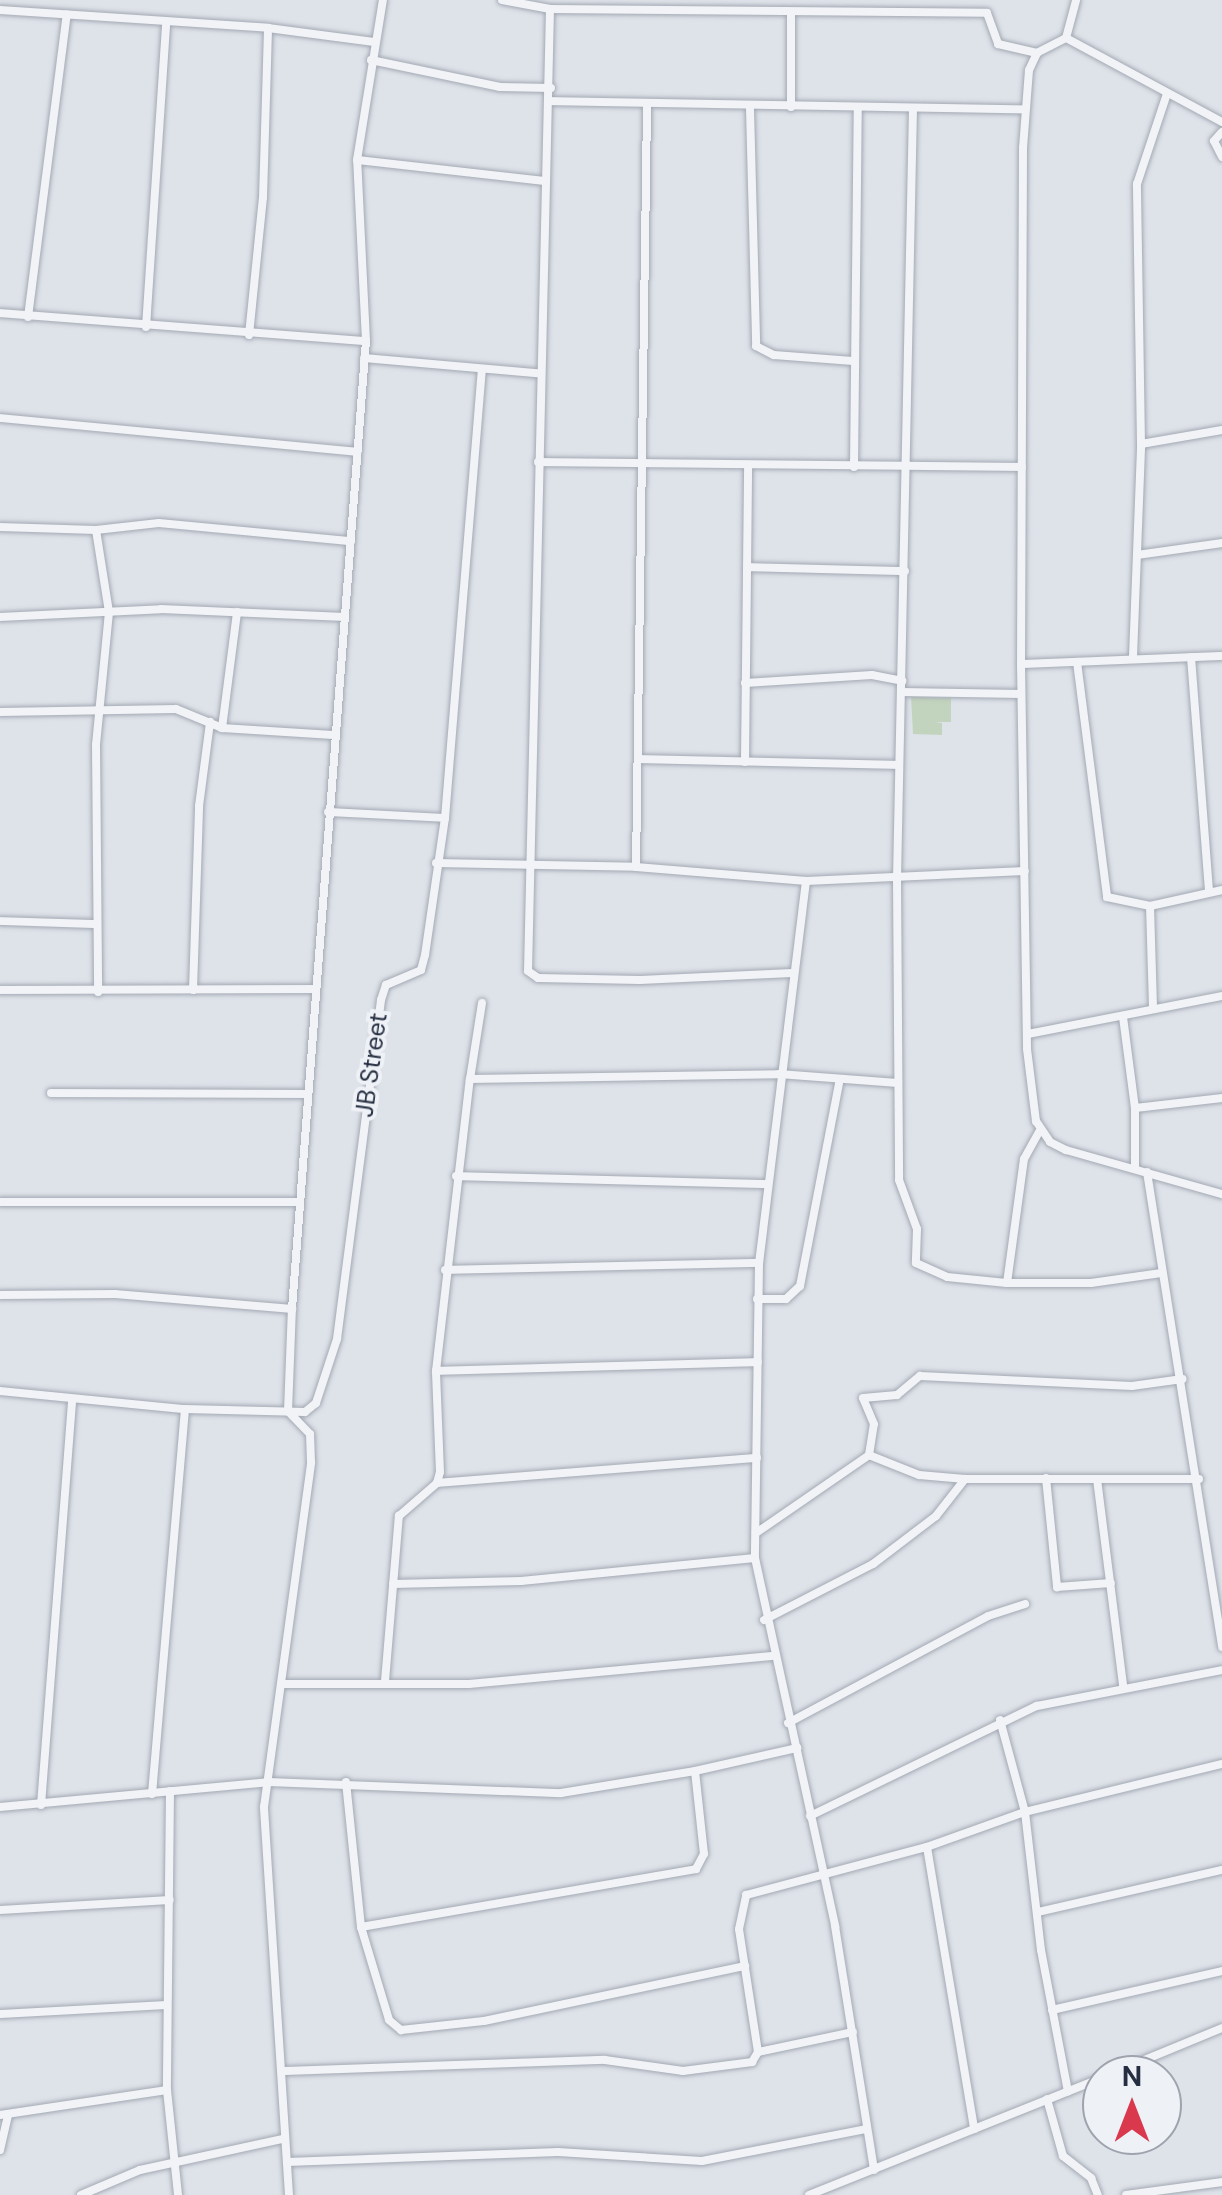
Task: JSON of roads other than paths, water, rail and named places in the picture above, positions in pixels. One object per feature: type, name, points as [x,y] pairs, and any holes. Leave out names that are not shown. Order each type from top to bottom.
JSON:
[{"type":"street","points":[[35,0],[35,10]]},
{"type":"street","points":[[288,1411],[306,1094],[366,341],[358,160],[383,0]]},
{"type":"street","points":[[502,0],[550,9],[710,4],[791,14],[988,13]]},
{"type":"street","points":[[814,0],[814,12]]},
{"type":"street","points":[[908,0],[908,11]]},
{"type":"street","points":[[989,0],[988,13],[998,44],[1037,54],[1066,38],[1076,0]]},
{"type":"street","points":[[550,9],[537,373],[528,971],[538,978],[792,974]]},
{"type":"street","points":[[0,10],[268,28],[374,42]]},
{"type":"street","points":[[28,317],[67,14]]},
{"type":"street","points":[[791,14],[791,107]]},
{"type":"street","points":[[146,327],[166,22]]},
{"type":"street","points":[[249,335],[268,28]]},
{"type":"street","points":[[1066,38],[1222,122]]},
{"type":"street","points":[[1007,1284],[1024,1159],[1040,1130],[1028,1034],[1021,694],[1025,109],[1037,54]]},
{"type":"street","points":[[371,60],[500,87],[550,88]]},
{"type":"street","points":[[1133,657],[1141,444],[1137,184],[1168,94]]},
{"type":"street","points":[[548,101],[750,108],[1025,109]]},
{"type":"street","points":[[636,867],[641,760],[638,465],[648,274],[648,106]]},
{"type":"street","points":[[750,108],[756,346],[774,355],[853,361]]},
{"type":"street","points":[[854,467],[858,108]]},
{"type":"street","points":[[913,108],[897,878],[899,1180],[917,1230],[916,1266],[1007,1284],[1161,1274]]},
{"type":"street","points":[[1222,132],[1214,141],[1222,156]]},
{"type":"street","points":[[358,160],[543,181]]},
{"type":"street","points":[[0,313],[366,341]]},
{"type":"street","points":[[364,358],[537,373]]},
{"type":"street","name":"JB Street","points":[[288,1411],[305,1412],[316,1402],[337,1339],[381,1000],[386,985],[420,970],[444,818],[482,370]]},
{"type":"street","points":[[0,418],[357,452]]},
{"type":"street","points":[[1141,444],[1222,430]]},
{"type":"street","points":[[538,462],[906,470],[1022,467]]},
{"type":"street","points":[[745,762],[748,466]]},
{"type":"street","points":[[0,527],[96,530],[159,523],[351,541]]},
{"type":"street","points":[[96,530],[109,612],[96,764],[98,992]]},
{"type":"street","points":[[1137,555],[1222,543]]},
{"type":"street","points":[[747,567],[905,571]]},
{"type":"street","points":[[0,617],[237,612],[345,617]]},
{"type":"street","points":[[222,728],[237,612]]},
{"type":"street","points":[[1021,664],[1222,656]]},
{"type":"street","points":[[1191,657],[1209,892]]},
{"type":"street","points":[[1077,662],[1103,890],[1116,902],[1150,906],[1222,890]]},
{"type":"street","points":[[745,683],[872,675],[902,681]]},
{"type":"street","points":[[902,692],[1021,694]]},
{"type":"street","points":[[0,712],[176,710],[222,728],[333,736]]},
{"type":"street","points":[[193,990],[200,806],[210,722]]},
{"type":"street","points":[[641,760],[898,766]]},
{"type":"street","points":[[328,812],[444,818]]},
{"type":"street","points":[[436,864],[636,867],[806,881],[1025,871]]},
{"type":"street","points":[[806,881],[779,1074],[759,1264],[755,1558],[764,1620],[825,1874],[874,2170]]},
{"type":"street","points":[[1150,906],[1152,1009]]},
{"type":"street","points":[[0,921],[97,924]]},
{"type":"street","points":[[0,990],[315,989]]},
{"type":"street","points":[[1028,1034],[1222,996]]},
{"type":"street","points":[[437,1483],[436,1370],[445,1270],[482,1003]]},
{"type":"street","points":[[1123,1017],[1135,1108],[1135,1168]]},
{"type":"street","points":[[470,1079],[779,1074],[839,1083],[898,1083]]},
{"type":"street","points":[[757,1299],[786,1299],[800,1286],[839,1083]]},
{"type":"street","points":[[51,1093],[306,1094]]},
{"type":"street","points":[[1135,1108],[1222,1098]]},
{"type":"street","points":[[1040,1130],[1066,1150],[1222,1194]]},
{"type":"street","points":[[1147,1172],[1161,1274],[1199,1479],[1222,1647]]},
{"type":"street","points":[[456,1176],[766,1184]]},
{"type":"street","points":[[0,1202],[300,1202]]},
{"type":"street","points":[[445,1270],[759,1264]]},
{"type":"street","points":[[0,1295],[115,1294],[292,1309]]},
{"type":"street","points":[[436,1370],[758,1362]]},
{"type":"street","points":[[756,1533],[869,1455],[874,1424],[863,1398],[897,1395],[920,1376],[1132,1386],[1183,1380]]},
{"type":"street","points":[[0,1391],[185,1409],[288,1411],[310,1434],[311,1462],[268,1782],[265,1836],[286,2071],[282,2139],[290,2195]]},
{"type":"street","points":[[40,1805],[72,1399]]},
{"type":"street","points":[[152,1794],[185,1409]]},
{"type":"street","points":[[869,1455],[919,1475],[1199,1479]]},
{"type":"street","points":[[385,1681],[399,1516],[437,1483],[757,1458]]},
{"type":"street","points":[[764,1620],[873,1564],[936,1516],[965,1478]]},
{"type":"street","points":[[1046,1478],[1057,1587],[1110,1583]]},
{"type":"street","points":[[1097,1479],[1123,1686]]},
{"type":"street","points":[[393,1584],[520,1581],[755,1558]]},
{"type":"street","points":[[788,1724],[988,1616],[1026,1604]]},
{"type":"street","points":[[281,1684],[470,1684],[772,1656]]},
{"type":"street","points":[[810,1816],[1000,1720],[1123,1686],[1222,1670]]},
{"type":"street","points":[[1000,1720],[1025,1812],[1052,2010],[1068,2091]]},
{"type":"street","points":[[0,1808],[268,1782],[561,1793],[695,1771],[797,1748]]},
{"type":"street","points":[[286,2071],[605,2060],[683,2072],[752,2062],[758,2052],[740,1901],[760,1890],[927,1847],[1025,1812],[1222,1764]]},
{"type":"street","points":[[362,1927],[696,1869],[704,1854],[695,1771]]},
{"type":"street","points":[[346,1782],[362,1927],[389,2020],[401,2030],[484,2021],[745,1966]]},
{"type":"street","points":[[170,1791],[167,2090],[178,2195]]},
{"type":"street","points":[[927,1847],[974,2129]]},
{"type":"street","points":[[1038,1912],[1222,1870]]},
{"type":"street","points":[[0,1910],[170,1900]]},
{"type":"street","points":[[1052,2010],[1222,1970]]},
{"type":"street","points":[[0,2014],[168,2005]]},
{"type":"street","points":[[1156,2055],[1222,2028]]},
{"type":"street","points":[[758,2052],[853,2032]]},
{"type":"street","points":[[809,2195],[1082,2085]]},
{"type":"street","points":[[0,2150],[4,2116],[25,2108],[167,2090]]},
{"type":"street","points":[[1047,2099],[1063,2156],[1091,2178],[1098,2195]]},
{"type":"street","points":[[286,2162],[558,2152],[702,2161],[867,2129]]},
{"type":"street","points":[[81,2195],[172,2162],[282,2139]]},
{"type":"street","points":[[1126,2195],[1222,2182]]}]
